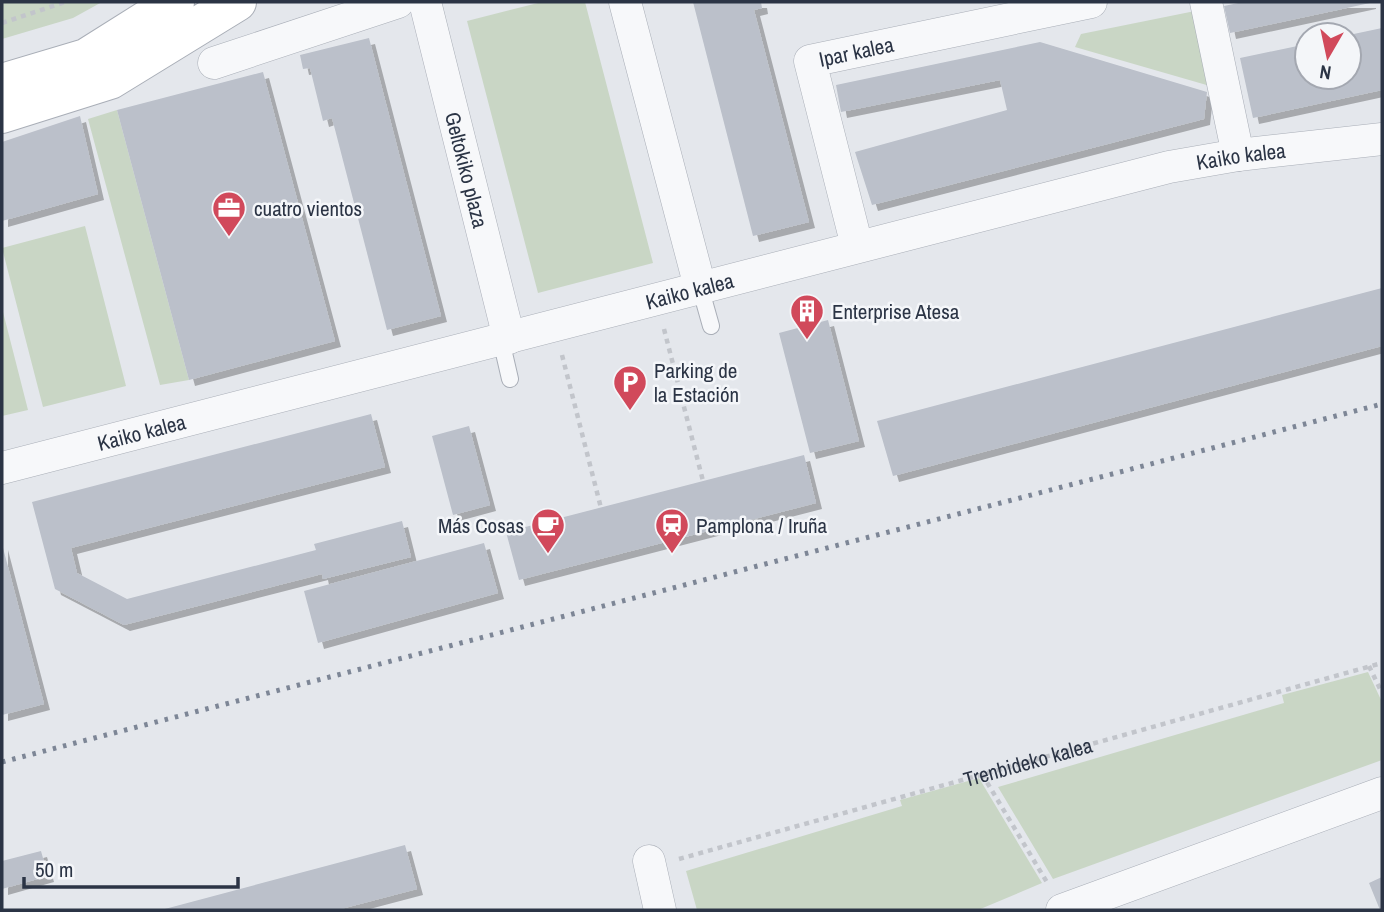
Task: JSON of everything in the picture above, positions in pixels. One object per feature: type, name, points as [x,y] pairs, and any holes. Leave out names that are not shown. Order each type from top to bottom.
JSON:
[{"type":"main road","points":[[2,83],[86,58],[175,2]]},
{"type":"main road","points":[[2,114],[110,80],[237,2]]},
{"type":"street","points":[[214,63],[398,2]]},
{"type":"street","name":"Geltokiko plaza","points":[[425,2],[505,339]]},
{"type":"street","points":[[625,2],[700,288]]},
{"type":"street","name":"Ipar kalea","points":[[857,246],[810,61],[1091,2]]},
{"type":"street","points":[[1206,2],[1238,155]]},
{"type":"street","name":"Kaiko kalea","points":[[2,468],[1168,167],[1238,155],[1382,139]]},
{"type":"street","points":[[1055,897],[1382,793]]},
{"type":"street","points":[[660,910],[661,861]]},
{"type":"lane","points":[[700,288],[711,326]]},
{"type":"lane","name":"Geltokiko plaza","points":[[505,339],[510,379]]},
{"type":"path","points":[[2,23],[65,2]]},
{"type":"path","points":[[664,329],[703,481]]},
{"type":"path","points":[[562,355],[601,508]]},
{"type":"path","name":"Trenbideko kalea","points":[[661,861],[1382,663]]},
{"type":"path","points":[[1369,666],[1382,693]]},
{"type":"path","points":[[982,774],[1055,897]]},
{"type":"green space","points":[[2,2],[102,2],[73,18],[2,39]]},
{"type":"green space","points":[[542,2],[585,2],[653,263],[538,293],[467,21]]},
{"type":"green space","points":[[1195,11],[1210,86],[1075,47],[1081,34]]},
{"type":"green space","points":[[117,110],[189,380],[160,385],[88,119]]},
{"type":"green space","points":[[85,226],[126,386],[43,407],[2,248]]},
{"type":"green space","points":[[2,308],[28,410],[2,416]]},
{"type":"green space","points":[[1368,672],[1382,702],[1382,760],[1053,879],[998,787],[1284,703],[1282,695]]},
{"type":"green space","points":[[979,778],[1042,883],[978,910],[697,910],[686,871],[902,806],[900,800]]},
{"type":"building","points":[[693,2],[761,2],[762,8],[754,10],[809,222],[753,236]]},
{"type":"building","points":[[1243,2],[1370,3],[1230,33],[1224,6]]},
{"type":"building","points":[[1382,28],[1382,90],[1253,118],[1240,58],[1293,47],[1293,91],[1363,91],[1363,32]]},
{"type":"building","points":[[369,38],[441,316],[387,330],[332,118],[323,121],[310,68],[303,69],[300,55]]},
{"type":"building","points":[[1040,42],[1207,92],[1204,119],[872,205],[855,152],[1007,110],[1000,80],[841,112],[836,85]]},
{"type":"building","points":[[263,72],[335,341],[189,380],[117,110]]},
{"type":"building","points":[[80,116],[98,194],[2,221],[2,142]]},
{"type":"building","points":[[1382,288],[1382,346],[893,476],[877,421]]},
{"type":"building","points":[[828,320],[859,441],[810,453],[779,333]]},
{"type":"building","points":[[371,414],[385,467],[71,548],[77,573],[127,599],[316,550],[314,544],[402,521],[411,557],[323,579],[322,574],[124,625],[55,589],[32,502]]},
{"type":"building","points":[[469,426],[490,505],[453,515],[432,436]]},
{"type":"building","name":"Pamplona / Iruña","points":[[804,455],[816,503],[519,580],[506,532]]},
{"type":"building","points":[[484,543],[498,593],[318,643],[304,591]]},
{"type":"building","points":[[2,544],[44,704],[2,715]]},
{"type":"building","points":[[405,845],[417,889],[337,910],[161,910]]},
{"type":"building","points":[[41,851],[48,876],[2,889],[2,861]]},
{"type":"building","points":[[1382,877],[1382,910],[1380,910],[1369,883]]},
{"type":"railway","points":[[2,762],[1382,404]]},
{"type":"place","name":"cuatro vientos","points":[[229,238]]},
{"type":"place","name":"Enterprise Atesa","points":[[807,341]]},
{"type":"place","name":"Parking de la Estación","points":[[630,412]]},
{"type":"place","name":"Más Cosas","points":[[548,555]]},
{"type":"place","name":"Pamplona / Iruña","points":[[672,555]]}]
